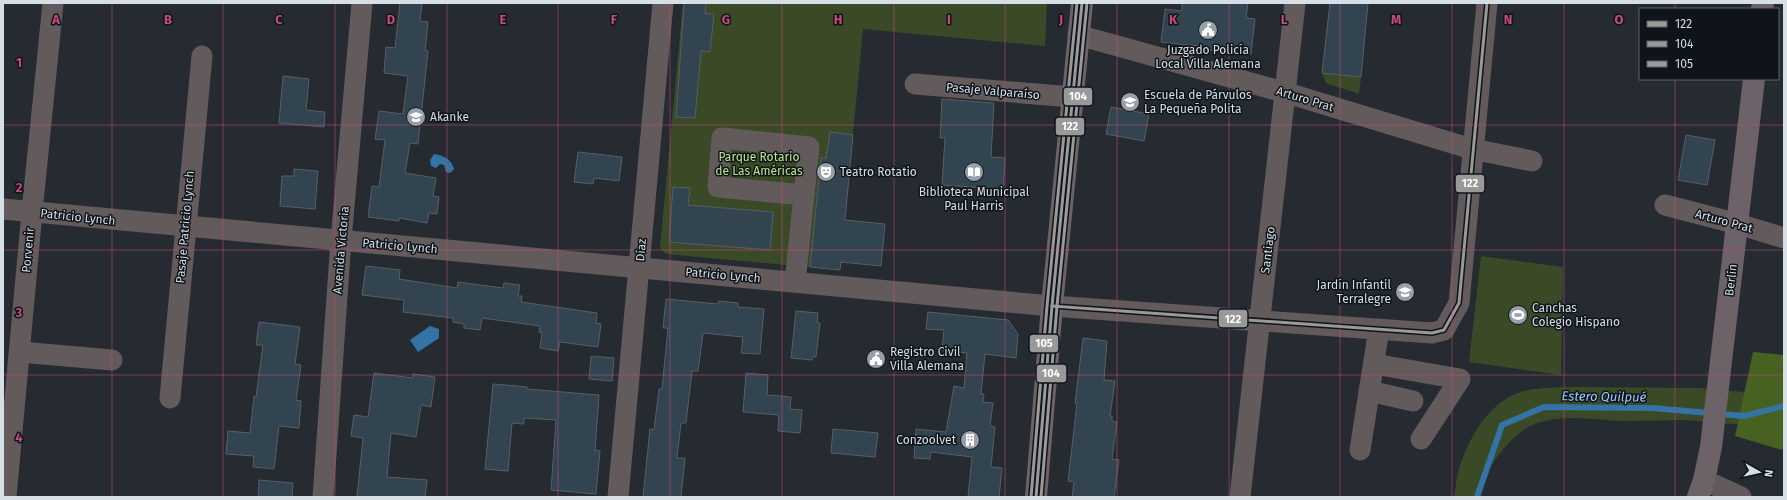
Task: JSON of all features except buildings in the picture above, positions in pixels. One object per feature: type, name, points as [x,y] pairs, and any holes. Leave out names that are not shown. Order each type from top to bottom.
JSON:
[{"type":"main road","points":[[1036,497],[1052,306],[1082,3]]},
{"type":"main road","name":"Berlín","points":[[1701,488],[1711,447],[1754,80]]},
{"type":"street","name":"Porvenir","points":[[6,497],[53,3]]},
{"type":"street","name":"Avenida Victoria","points":[[323,497],[341,240],[362,3]]},
{"type":"street","name":"Díaz","points":[[618,497],[663,3]]},
{"type":"street","name":"Santiago","points":[[1240,497],[1259,322],[1287,93],[1295,3]]},
{"type":"street","points":[[1472,149],[1487,3]]},
{"type":"street","name":"Arturo Prat","points":[[1078,35],[1287,93],[1472,149],[1532,161]]},
{"type":"street","name":"Pasaje Patricio Lynch","points":[[170,398],[202,56]]},
{"type":"street","name":"Pasaje Valparaíso","points":[[915,84],[1072,97]]},
{"type":"street","points":[[795,282],[804,195],[809,146],[722,138],[718,187],[804,195]]},
{"type":"street","name":"Patricio Lynch","points":[[3,210],[1052,306],[1259,322],[1432,333],[1444,330],[1459,303],[1472,149]]},
{"type":"street","name":"Arturo Prat","points":[[1664,205],[1738,224],[1784,238]]},
{"type":"street","points":[[1360,450],[1380,329]]},
{"type":"street","points":[[20,352],[112,360]]},
{"type":"street","points":[[1374,364],[1460,379],[1421,439]]},
{"type":"street","points":[[1369,391],[1413,401]]},
{"type":"street","points":[[1701,488],[1740,497]]},
{"type":"green space","name":"Parque Rotario de Las Américas","points":[[683,3],[1047,3],[1045,46],[863,29],[840,270],[666,254],[660,248]]},
{"type":"green space","points":[[1322,73],[1361,77],[1359,94],[1326,83]]},
{"type":"green space","name":"Canchas Colegio Hispano","points":[[1481,256],[1563,267],[1561,375],[1469,362]]},
{"type":"green space","points":[[1753,352],[1784,355],[1784,443],[1782,450],[1735,436]]},
{"type":"green space","points":[[1543,388],[1699,388],[1755,393],[1780,422],[1757,424],[1722,424],[1686,420],[1625,421],[1580,418],[1546,421],[1535,424],[1526,429],[1507,445],[1491,466],[1476,497],[1454,497],[1458,472],[1462,459],[1478,427],[1493,409],[1511,396],[1518,393]]},
{"type":"water","points":[[434,154],[447,158],[454,169],[450,173],[446,172],[444,165],[440,164],[436,168],[431,166],[430,160]]},
{"type":"water","points":[[430,326],[439,329],[439,338],[418,352],[410,340]]},
{"type":"waterway","name":"Estero Quilpué","points":[[1477,497],[1502,425],[1544,407],[1652,408],[1744,416],[1784,406]]},
{"type":"transit line","name":"105","points":[[1031,497],[1047,306],[1077,3]]},
{"type":"transit line","name":"122","points":[[1036,497],[1052,306],[1082,3]]},
{"type":"transit line","name":"104","points":[[1041,497],[1057,306],[1087,3]]},
{"type":"transit line","name":"122","points":[[1052,306],[1432,333],[1444,330],[1459,303],[1487,3]]},
{"type":"place","name":"Juzgado Policía Local Villa Alemana","points":[[1208,30]]},
{"type":"place","name":"Escuela de Párvulos La Pequeña Polita","points":[[1130,102]]},
{"type":"place","name":"Akanke","points":[[416,117]]},
{"type":"place","name":"Teatro Rotatio","points":[[826,172]]},
{"type":"place","name":"Biblioteca Municipal Paul Harris","points":[[974,172]]},
{"type":"place","name":"Jardín Infantil Terralegre","points":[[1405,292]]},
{"type":"place","name":"Canchas Colegio Hispano","points":[[1518,315]]},
{"type":"place","name":"Registro Civil Villa Alemana","points":[[876,359]]},
{"type":"place","name":"Conzoolvet","points":[[970,440]]}]
